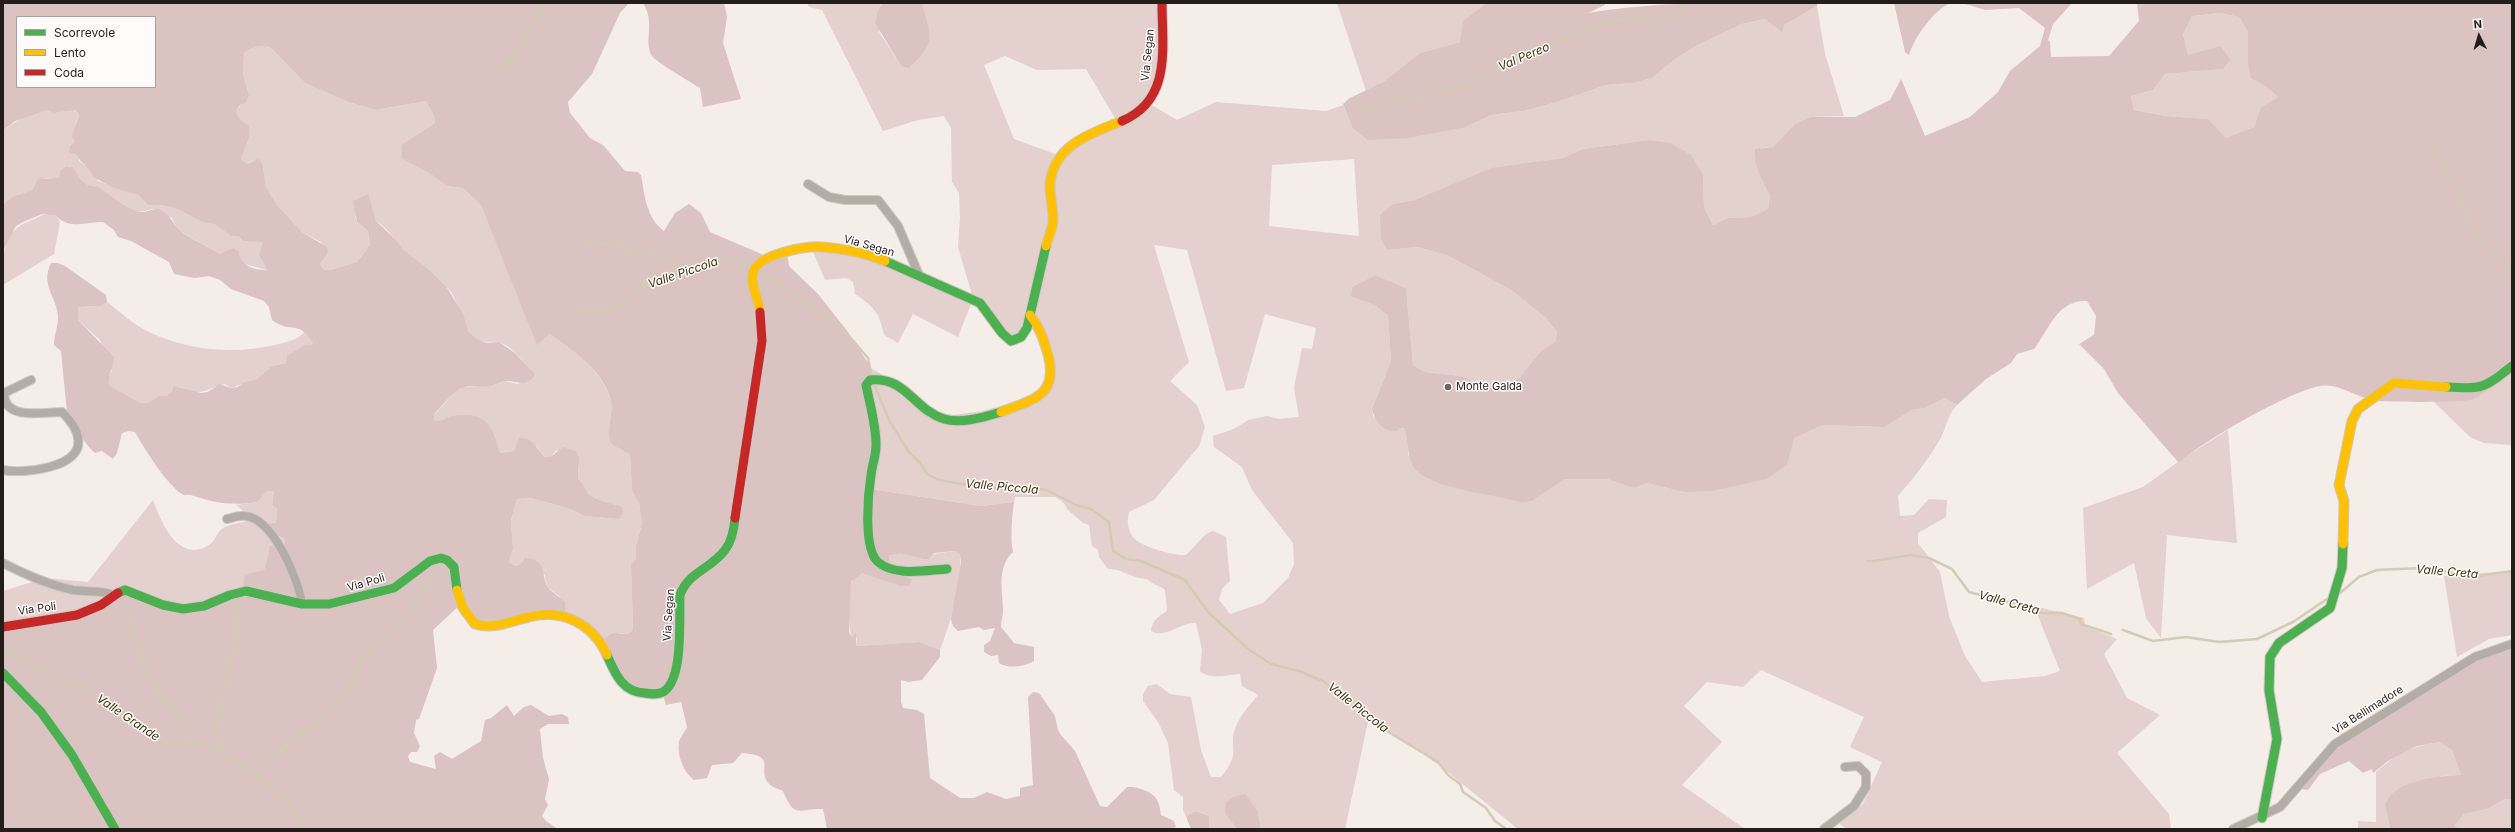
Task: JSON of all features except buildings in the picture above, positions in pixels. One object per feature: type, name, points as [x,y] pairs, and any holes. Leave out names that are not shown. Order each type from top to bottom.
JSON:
[{"type":"street","name":"Via Segan","points":[[656,694],[666,689],[674,681],[677,670],[680,595],[683,584],[689,577],[722,554],[733,534],[762,341],[760,309],[752,275],[755,267],[762,260],[773,255],[821,247],[853,251],[919,275],[980,303],[988,310],[1000,333],[1011,341],[1024,335],[1040,266],[1053,223],[1050,183],[1055,165],[1069,146],[1083,137],[1138,114],[1155,94],[1160,76],[1162,54],[1162,3]]},
{"type":"street","points":[[808,184],[829,197],[845,200],[878,200],[898,226],[919,275]]},
{"type":"street","points":[[947,569],[895,569],[878,562],[871,553],[869,534],[871,482],[876,460],[877,443],[866,385],[870,380],[878,377],[887,380],[903,389],[932,413],[944,419],[960,420],[991,416],[1024,403],[1044,394],[1052,386],[1052,376],[1037,322],[1030,314]]},
{"type":"street","points":[[2262,818],[2274,762],[2277,739],[2269,690],[2270,657],[2279,643],[2330,608],[2342,568],[2344,500],[2339,485],[2352,421],[2358,409],[2394,383],[2476,389],[2493,381],[2512,366]]},
{"type":"street","points":[[3,470],[27,472],[48,468],[59,465],[77,450],[79,438],[72,423],[62,412],[27,414],[10,410],[4,402],[4,393],[31,380]]},
{"type":"street","points":[[227,519],[245,516],[267,528],[300,587],[302,604]]},
{"type":"street","name":"Via Poli","points":[[3,626],[77,615],[101,605],[113,595],[125,590],[168,607],[180,609],[203,606],[244,591],[262,592],[302,604],[318,606],[337,603],[390,589],[404,583],[433,560],[442,558],[450,561],[454,567],[462,608],[475,624],[495,628],[538,614],[568,618],[585,626],[598,638],[614,675],[623,686],[638,694],[656,694]]},
{"type":"street","points":[[3,563],[72,590],[92,593],[107,591],[113,595]]},
{"type":"street","name":"Via Bellimadore","points":[[2233,829],[2262,818],[2280,807],[2335,744],[2475,657],[2512,644]]},
{"type":"street","points":[[3,673],[41,712],[72,755],[115,829]]},
{"type":"street","points":[[1824,829],[1854,806],[1866,787],[1866,774],[1858,766],[1845,767]]},
{"type":"shaded area","points":[[3,3],[629,3],[620,13],[592,74],[568,102],[570,113],[590,138],[603,145],[625,171],[638,172],[641,175],[647,206],[653,219],[664,231],[675,213],[689,204],[701,213],[710,232],[766,256],[787,252],[789,266],[818,294],[848,332],[872,369],[872,396],[876,419],[864,488],[981,506],[1014,502],[1011,534],[1013,552],[1004,565],[1002,572],[1003,611],[1001,627],[1014,643],[1034,647],[1034,661],[1030,663],[1021,666],[1007,666],[999,663],[998,655],[991,656],[984,652],[984,645],[990,641],[995,628],[984,630],[979,627],[958,631],[953,626],[951,619],[961,562],[960,555],[955,551],[934,553],[929,559],[905,554],[895,554],[889,556],[891,565],[896,571],[903,576],[912,579],[909,586],[901,586],[862,573],[851,582],[849,632],[852,638],[856,632],[856,646],[920,642],[940,650],[940,657],[922,680],[908,682],[901,680],[901,702],[903,708],[917,710],[924,714],[930,778],[960,798],[974,798],[987,792],[1006,799],[1020,796],[1020,788],[1033,785],[1028,697],[1033,692],[1039,693],[1055,716],[1058,730],[1061,735],[1075,751],[1100,806],[1107,807],[1127,787],[1145,790],[1156,798],[1161,815],[1174,821],[1176,827],[1171,829],[827,829],[823,809],[803,811],[795,809],[787,800],[783,791],[769,784],[764,773],[763,760],[760,757],[742,753],[733,763],[712,765],[707,778],[694,780],[690,777],[684,768],[679,752],[680,740],[687,727],[681,702],[666,705],[662,692],[624,688],[601,641],[613,633],[627,634],[633,630],[631,565],[636,559],[636,545],[642,524],[639,503],[632,491],[630,455],[614,446],[610,440],[609,429],[612,406],[602,380],[578,355],[550,334],[537,345],[481,205],[463,188],[447,186],[429,173],[402,159],[401,145],[435,123],[435,118],[426,101],[376,110],[348,102],[305,83],[272,49],[264,46],[258,46],[244,53],[243,74],[249,95],[246,103],[240,105],[236,111],[239,118],[250,128],[250,132],[241,159],[247,164],[259,159],[263,166],[266,187],[277,205],[302,232],[327,247],[328,253],[320,264],[324,270],[331,270],[357,262],[370,245],[368,231],[357,222],[353,201],[368,194],[376,221],[397,241],[403,250],[428,269],[446,286],[463,314],[468,331],[475,338],[486,343],[499,342],[515,353],[535,374],[529,381],[522,383],[506,381],[491,386],[468,386],[461,388],[442,405],[434,415],[435,421],[460,415],[472,415],[483,419],[491,428],[500,453],[514,451],[519,438],[528,439],[531,441],[545,457],[552,456],[563,447],[576,451],[579,458],[578,479],[589,494],[600,500],[622,507],[623,514],[618,519],[584,516],[571,509],[531,498],[517,499],[511,520],[513,548],[509,562],[515,566],[521,564],[525,558],[533,559],[541,565],[548,587],[565,602],[565,618],[541,615],[486,630],[460,605],[433,630],[437,668],[419,719],[416,720],[414,733],[420,746],[417,752],[411,752],[408,756],[410,762],[436,769],[434,756],[440,752],[452,759],[481,741],[485,720],[491,718],[507,705],[514,716],[524,707],[531,705],[549,716],[562,714],[568,717],[569,724],[548,724],[540,729],[543,758],[549,779],[545,799],[548,805],[542,816],[546,821],[558,829],[3,829],[3,626],[67,617],[116,593],[185,609],[243,592],[244,575],[264,570],[270,546],[284,546],[285,539],[279,536],[274,541],[268,537],[269,524],[276,523],[277,509],[272,505],[274,491],[267,491],[257,502],[240,504],[216,502],[191,495],[183,495],[163,475],[135,432],[129,431],[122,433],[117,453],[113,459],[102,451],[95,453],[76,430],[68,423],[61,351],[54,345],[58,317],[47,278],[51,263],[58,263],[65,266],[106,295],[107,302],[101,306],[78,307],[78,320],[114,357],[109,378],[109,385],[140,403],[148,403],[159,396],[166,396],[172,392],[174,386],[201,393],[208,392],[219,384],[231,388],[238,387],[243,383],[257,379],[272,366],[286,363],[287,356],[305,345],[312,345],[313,343],[303,331],[278,324],[272,320],[269,307],[264,301],[231,289],[220,280],[209,276],[195,278],[174,274],[169,262],[131,241],[118,237],[114,230],[103,222],[71,224],[60,220],[56,215],[42,214],[16,226],[3,251],[3,206],[12,197],[32,191],[38,179],[59,178],[60,171],[66,166],[73,167],[86,184],[98,186],[111,197],[136,211],[145,212],[155,209],[161,210],[168,215],[184,234],[220,254],[233,248],[239,252],[242,261],[248,266],[267,270],[259,255],[263,242],[243,241],[238,236],[231,236],[214,224],[205,223],[181,211],[162,206],[148,205],[138,195],[112,187],[93,177],[76,154],[69,153],[70,146],[75,142],[72,136],[79,115],[75,110],[54,113],[47,110],[15,121],[3,131]]},
{"type":"shaded area","points":[[643,3],[724,3],[727,17],[723,43],[741,99],[703,107],[700,88],[652,56],[649,44],[649,18]]},
{"type":"shaded area","points":[[807,3],[884,3],[879,32],[902,67],[908,68],[923,52],[929,38],[928,24],[922,3],[1160,3],[1164,39],[1148,103],[1177,120],[1216,102],[1326,111],[1343,105],[1352,127],[1466,127],[1491,115],[1524,111],[1557,102],[1606,85],[1633,83],[1652,78],[1675,59],[1696,46],[1742,24],[1765,19],[1784,25],[1817,6],[1825,54],[1844,116],[1810,117],[1795,124],[1773,147],[1760,148],[1761,178],[1770,195],[1768,209],[1751,217],[1728,218],[1713,225],[1704,207],[1703,175],[1649,140],[1583,149],[1563,158],[1536,162],[1415,200],[1393,204],[1387,250],[1418,247],[1449,256],[1511,290],[1546,318],[1557,332],[1555,342],[1542,350],[1519,378],[1502,392],[1461,376],[1425,372],[1413,365],[1406,288],[1375,275],[1352,287],[1351,295],[1375,305],[1388,316],[1391,361],[1372,409],[1373,416],[1395,431],[1404,428],[1409,439],[1408,455],[1523,503],[1532,501],[1565,479],[1607,479],[1634,488],[1647,483],[1684,492],[1787,464],[1793,438],[1822,425],[1883,427],[1912,410],[1925,408],[1945,398],[1957,405],[1953,409],[1942,436],[1920,470],[1898,496],[1900,516],[1914,515],[1929,499],[1947,500],[1946,517],[1918,533],[1918,543],[1940,572],[1949,616],[1965,656],[1982,682],[2045,676],[2060,671],[2034,606],[2084,618],[2085,626],[2117,639],[2104,654],[2127,698],[2160,715],[2117,753],[2169,814],[2171,829],[1847,829],[1838,823],[1863,804],[1882,762],[1850,747],[1864,717],[1761,670],[1743,687],[1707,682],[1684,706],[1722,742],[1682,785],[1745,829],[1518,829],[1439,765],[1369,717],[1345,829],[1261,829],[1258,812],[1225,814],[1237,829],[1209,829],[1209,816],[1197,811],[1186,816],[1183,810],[1183,797],[1174,790],[1168,743],[1158,722],[1143,701],[1143,694],[1148,686],[1157,684],[1170,694],[1191,697],[1201,750],[1211,777],[1221,777],[1228,768],[1233,756],[1233,740],[1236,726],[1243,714],[1258,695],[1242,686],[1240,674],[1214,676],[1204,674],[1200,671],[1202,650],[1196,623],[1190,623],[1168,632],[1157,633],[1151,631],[1154,621],[1167,611],[1165,590],[1147,579],[1136,577],[1118,570],[1108,569],[1099,557],[1098,550],[1092,546],[1089,525],[1083,523],[1067,509],[1064,503],[1055,497],[1015,497],[1014,502],[981,506],[864,488],[872,369],[905,388],[928,408],[946,416],[983,411],[1029,398],[1047,381],[1049,359],[1033,317],[1013,340],[973,299],[958,337],[913,314],[898,343],[884,335],[878,316],[867,303],[855,294],[853,282],[846,278],[825,280],[812,249],[848,251],[973,298],[958,247],[960,218],[959,193],[952,182],[951,128],[944,116],[918,120],[883,131],[822,10],[809,7]],"holes":[[[1005,56],[1037,70],[1086,69],[1119,125],[1058,155],[1014,139],[984,65]],[[1354,159],[1359,236],[1269,226],[1272,165]],[[1154,245],[1187,250],[1226,391],[1244,388],[1265,314],[1316,328],[1312,349],[1302,348],[1294,388],[1299,417],[1279,419],[1267,416],[1248,420],[1234,429],[1213,436],[1214,447],[1242,467],[1252,490],[1293,543],[1294,564],[1288,578],[1263,603],[1230,614],[1219,600],[1222,589],[1230,581],[1226,537],[1213,531],[1206,534],[1186,555],[1180,555],[1157,550],[1141,543],[1132,536],[1128,527],[1129,512],[1154,500],[1199,446],[1205,427],[1197,405],[1170,381],[1189,362]]]},
{"type":"shaded area","points":[[884,3],[922,3],[928,23],[928,45],[924,52],[909,68],[902,67],[875,23],[878,10]]},
{"type":"shaded area","points":[[1337,3],[1487,3],[1460,42],[1420,53],[1383,82],[1366,91]]},
{"type":"shaded area","points":[[1487,3],[1604,3],[1605,5],[1588,13],[1645,6],[1702,3],[1817,3],[1817,6],[1784,25],[1782,32],[1765,19],[1742,24],[1696,46],[1675,59],[1652,78],[1633,83],[1606,85],[1557,102],[1524,111],[1491,115],[1466,127],[1408,138],[1368,140],[1352,127],[1343,104],[1350,98],[1383,82],[1420,53],[1460,42],[1463,21]]},
{"type":"shaded area","points":[[1894,3],[1951,3],[1938,11],[1926,25],[1915,41],[1909,55],[1905,52]]},
{"type":"shaded area","points":[[1962,3],[2072,3],[2053,24],[2048,40],[2050,42],[2051,57],[2109,56],[2139,21],[2137,3],[2512,3],[2512,362],[2484,392],[2473,399],[2467,400],[2426,402],[2375,401],[2334,387],[2320,386],[2306,390],[2288,397],[2246,418],[2206,443],[2179,463],[2118,393],[2104,369],[2079,344],[2094,335],[2096,316],[2087,301],[2077,302],[2061,310],[2034,349],[2017,354],[2011,363],[1986,379],[1957,405],[1945,398],[1925,408],[1912,410],[1884,427],[1822,425],[1794,438],[1787,465],[1766,479],[1712,491],[1684,492],[1647,483],[1634,488],[1607,479],[1565,479],[1532,501],[1523,503],[1464,490],[1432,480],[1420,474],[1413,466],[1411,461],[1404,428],[1391,431],[1383,427],[1377,421],[1372,409],[1391,361],[1388,316],[1375,305],[1351,296],[1352,287],[1375,275],[1406,288],[1413,365],[1425,372],[1461,376],[1502,392],[1519,378],[1542,350],[1555,342],[1557,332],[1546,318],[1511,290],[1449,256],[1418,247],[1387,250],[1381,239],[1380,215],[1393,204],[1415,200],[1492,168],[1563,158],[1583,149],[1649,140],[1670,143],[1691,155],[1703,175],[1704,207],[1713,225],[1728,218],[1751,217],[1768,209],[1770,195],[1761,179],[1757,167],[1755,149],[1773,147],[1795,124],[1810,117],[1855,117],[1890,100],[1901,79],[1925,136],[1970,117],[1998,92],[2010,71],[2040,46],[2045,28],[2019,8],[1985,10]],"holes":[[[2220,13],[2239,17],[2248,32],[2248,66],[2251,78],[2265,86],[2278,97],[2261,107],[2254,127],[2226,138],[2208,119],[2166,116],[2134,110],[2131,96],[2153,90],[2165,74],[2223,69],[2230,60],[2221,46],[2188,55],[2183,34],[2192,16]]]},
{"type":"shaded area","points":[[2220,13],[2239,17],[2248,32],[2248,66],[2251,77],[2278,97],[2261,107],[2254,127],[2226,138],[2207,119],[2166,116],[2134,110],[2131,96],[2153,90],[2165,74],[2223,69],[2207,52],[2188,56],[2183,33],[2192,16]]},
{"type":"shaded area","points":[[257,45],[265,45],[272,49],[305,83],[348,102],[376,110],[426,101],[435,118],[435,123],[401,145],[402,159],[429,173],[447,186],[463,188],[481,205],[538,344],[550,334],[586,363],[601,380],[607,390],[612,406],[609,428],[610,439],[614,445],[630,455],[632,491],[639,503],[642,524],[636,545],[636,560],[631,565],[633,630],[627,634],[620,633],[601,641],[565,618],[560,597],[547,585],[545,575],[521,564],[514,566],[509,562],[513,548],[511,520],[517,499],[531,498],[571,509],[584,516],[618,519],[616,505],[591,496],[578,479],[579,465],[556,450],[552,456],[545,457],[537,446],[519,438],[514,451],[500,453],[495,444],[495,436],[449,417],[442,422],[435,422],[434,415],[457,390],[463,387],[492,386],[505,381],[518,384],[535,374],[518,355],[503,344],[498,342],[481,341],[475,338],[467,329],[453,295],[448,288],[442,281],[408,256],[387,230],[376,221],[355,216],[357,222],[368,231],[370,245],[357,262],[331,270],[324,270],[320,264],[328,253],[321,242],[302,232],[277,205],[266,187],[263,166],[253,161],[246,164],[241,159],[250,132],[248,125],[239,118],[236,111],[249,95],[243,74],[244,53]]},
{"type":"shaded area","points":[[47,110],[54,113],[74,110],[79,115],[76,122],[75,142],[79,161],[91,170],[98,181],[138,195],[148,205],[169,207],[181,211],[205,223],[214,224],[231,236],[238,236],[243,241],[257,240],[264,242],[259,255],[267,270],[244,264],[227,252],[220,254],[178,230],[172,218],[153,209],[139,212],[133,210],[103,192],[98,186],[86,184],[73,167],[66,166],[60,171],[59,178],[45,178],[32,191],[18,194],[3,206],[3,131],[21,118]]},
{"type":"shaded area","points":[[50,213],[56,215],[60,222],[54,254],[3,285],[4,256],[9,239],[14,231],[42,215]]},
{"type":"shaded area","points":[[107,302],[143,329],[164,338],[196,347],[230,350],[263,347],[294,340],[305,331],[314,343],[286,363],[272,366],[257,379],[231,388],[225,384],[204,391],[194,392],[181,387],[166,396],[159,396],[148,403],[140,403],[109,385],[108,377],[112,371],[100,340],[78,320],[78,307],[101,306]]},
{"type":"shaded area","points":[[2512,362],[2512,445],[2484,443],[2470,437],[2433,401],[2472,399]]},
{"type":"shaded area","points":[[2228,430],[2237,543],[2167,535],[2161,638],[2146,618],[2134,563],[2087,589],[2083,508],[2143,487],[2185,457]]},
{"type":"shaded area","points":[[267,490],[274,491],[272,505],[277,509],[276,523],[279,536],[285,539],[284,546],[268,553],[264,570],[250,574],[243,592],[207,606],[98,607],[3,626],[3,591],[45,578],[88,582],[153,500],[166,529],[172,538],[180,545],[188,549],[198,549],[209,545],[223,528],[250,520],[247,514],[236,505],[257,502]]},
{"type":"shaded area","points":[[955,551],[960,555],[959,580],[955,604],[940,650],[920,642],[856,646],[857,639],[855,633],[852,639],[851,634],[849,610],[851,586],[855,577],[862,573],[897,584],[909,585],[890,563],[889,556],[895,554],[905,554],[929,559],[934,554]]},
{"type":"shaded area","points":[[2512,571],[2512,635],[2489,639],[2457,657],[2444,576]]},
{"type":"shaded area","points":[[2512,646],[2512,799],[2505,799],[2487,809],[2464,814],[2455,825],[2459,829],[2390,829],[2385,805],[2394,792],[2417,781],[2435,777],[2461,775],[2452,750],[2439,742],[2417,746],[2388,761],[2373,773],[2372,769],[2363,773],[2349,761],[2320,774],[2308,790],[2301,789],[2321,756],[2484,655]]},
{"type":"shaded area","points":[[2439,742],[2452,750],[2461,775],[2442,776],[2385,805],[2390,829],[2358,829],[2358,821],[2376,822],[2376,772],[2391,760],[2405,752],[2421,746]]},
{"type":"shaded area","points":[[1245,794],[1258,812],[1261,829],[1237,829],[1225,814],[1226,802],[1233,797]]},
{"type":"shaded area","points":[[2505,799],[2512,799],[2512,829],[2459,829],[2455,825],[2464,814],[2487,809]]},
{"type":"shaded area","points":[[1196,811],[1209,816],[1209,829],[1191,829],[1186,816]]},
{"type":"waterway","points":[[501,73],[526,37],[544,3]]},
{"type":"waterway","name":"Val Pereo","points":[[1357,108],[1390,105],[1464,86],[1518,57],[1564,40],[1591,27],[1614,20],[1643,21],[1671,16],[1689,3]]},
{"type":"waterway","points":[[2436,147],[2445,172],[2461,196],[2469,225],[2499,261],[2512,272]]},
{"type":"waterway","points":[[584,240],[651,254],[676,263],[685,269]]},
{"type":"waterway","name":"Valle Piccola","points":[[573,310],[596,312],[613,309],[625,303],[641,287],[669,274],[704,262],[726,259],[744,264],[751,268]]},
{"type":"waterway","name":"Valle Piccola","points":[[761,273],[836,321],[868,358],[871,375]]},
{"type":"waterway","name":"Valle Piccola","points":[[874,384],[890,422],[909,452],[921,464],[927,474],[939,480],[985,488],[1036,488],[1049,491],[1076,505],[1091,509],[1109,522],[1113,551],[1126,559],[1141,561],[1185,580],[1209,613],[1248,649],[1271,664],[1299,671],[1323,681],[1335,691],[1356,703],[1382,728],[1438,762],[1448,775],[1460,784],[1463,792],[1486,808],[1495,821],[1506,829]]},
{"type":"waterway","name":"Valle Creta","points":[[1868,561],[1910,555],[1929,558],[1952,569],[1969,592],[2028,607],[2039,613],[2062,613],[2080,619],[2081,624],[2111,634]]},
{"type":"waterway","points":[[262,779],[256,767],[262,760],[278,754],[296,737],[322,720],[353,681],[363,660],[372,648],[408,617],[440,565]]},
{"type":"waterway","name":"Valle Creta","points":[[2340,593],[2359,577],[2377,570],[2422,568],[2477,576],[2512,571]]},
{"type":"waterway","name":"Valle Creta","points":[[2123,630],[2153,641],[2186,637],[2219,642],[2257,639],[2293,622],[2327,599]]},
{"type":"waterway","points":[[222,752],[216,735],[217,722],[235,642],[238,604]]},
{"type":"waterway","points":[[125,606],[146,667],[160,695],[178,714],[189,733],[201,743]]},
{"type":"waterway","name":"Valle Grande","points":[[3,648],[12,651],[37,668],[81,685],[118,713],[169,744],[201,743],[222,752],[263,780],[286,799],[298,817],[300,829]]},
{"type":"traffic: fast","points":[[885,261],[980,303],[1002,333],[1011,341],[1021,337],[1027,328],[1046,246]]},
{"type":"traffic: fast","points":[[2446,387],[2468,388],[2482,386],[2495,379],[2512,366]]},
{"type":"traffic: fast","points":[[947,569],[911,572],[893,570],[878,562],[873,555],[868,534],[868,507],[876,449],[876,438],[866,385],[870,380],[882,380],[893,383],[925,409],[944,419],[958,421],[980,418],[1001,412]]},
{"type":"traffic: fast","points":[[607,655],[616,675],[630,689],[637,692],[656,694],[663,692],[670,685],[674,675],[679,648],[680,595],[688,581],[713,562],[725,550],[732,535],[735,518]]},
{"type":"traffic: fast","points":[[2262,818],[2277,739],[2269,690],[2270,657],[2279,643],[2330,608],[2342,568],[2343,544]]},
{"type":"traffic: fast","points":[[118,593],[125,590],[163,605],[183,609],[204,606],[230,595],[246,591],[302,604],[329,604],[394,588],[430,561],[441,558],[447,560],[454,567],[457,590]]},
{"type":"traffic: fast","points":[[3,673],[41,712],[72,755],[115,829]]},
{"type":"traffic: slow","points":[[1046,246],[1053,222],[1050,183],[1053,170],[1059,159],[1067,149],[1077,142],[1099,130],[1122,121]]},
{"type":"traffic: slow","points":[[760,312],[752,278],[753,273],[756,266],[772,256],[783,252],[805,248],[823,247],[855,252],[885,261]]},
{"type":"traffic: slow","points":[[1001,412],[1025,403],[1042,393],[1047,386],[1050,377],[1050,365],[1047,351],[1038,328],[1030,315]]},
{"type":"traffic: slow","points":[[2343,544],[2344,501],[2339,485],[2352,421],[2358,409],[2394,383],[2446,387]]},
{"type":"traffic: slow","points":[[457,590],[463,608],[475,624],[489,626],[541,615],[564,617],[585,627],[594,635],[607,655]]},
{"type":"traffic: jam","points":[[1122,121],[1138,112],[1149,100],[1157,86],[1163,55],[1162,3]]},
{"type":"traffic: jam","points":[[735,518],[762,341],[760,312]]},
{"type":"traffic: jam","points":[[3,627],[77,615],[101,605],[118,593]]},
{"type":"place","name":"Monte Galda","points":[[1448,387]]}]
